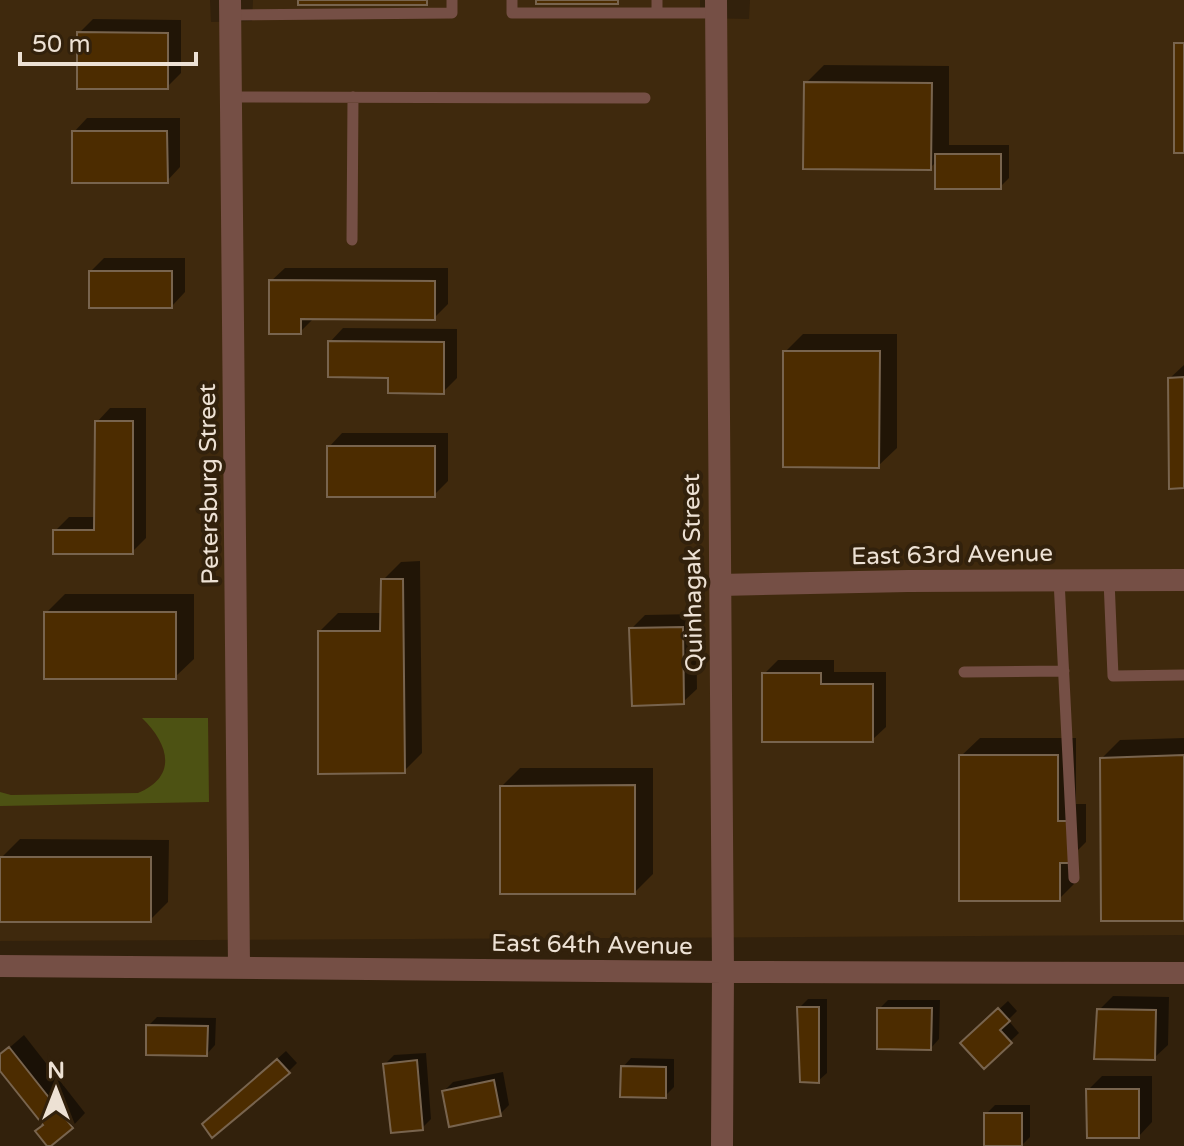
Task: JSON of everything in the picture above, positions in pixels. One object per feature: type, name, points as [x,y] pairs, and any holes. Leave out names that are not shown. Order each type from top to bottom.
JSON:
[{"type":"street","name":"Petersburg Street","points":[[230,7],[239,967]]},
{"type":"street","name":"Quinhagak Street","points":[[716,7],[722,1146]]},
{"type":"street","name":"East 63rd Avenue","points":[[720,585],[1184,580]]},
{"type":"street","name":"East 64th Avenue","points":[[0,966],[1184,973]]},
{"type":"lane","points":[[230,7],[452,13],[452,0]]},
{"type":"lane","points":[[512,0],[512,13],[657,13],[716,7]]},
{"type":"lane","points":[[657,0],[657,13]]},
{"type":"lane","points":[[231,97],[645,98]]},
{"type":"lane","points":[[352,240],[353,97]]},
{"type":"lane","points":[[1059,580],[1074,878]]},
{"type":"lane","points":[[1109,580],[1113,676],[1184,675]]},
{"type":"lane","points":[[964,672],[1064,671]]},
{"type":"shaded area","points":[[0,0],[210,0],[211,22],[252,21],[253,0],[700,0],[700,18],[749,19],[750,0],[1184,0],[1184,935],[0,941]]},
{"type":"green space","points":[[142,718],[208,718],[209,802],[0,806],[0,792],[11,795],[138,793],[151,786],[160,778],[165,758],[158,738]]},
{"type":"building","points":[[298,0],[427,0],[427,5],[298,5]]},
{"type":"building","points":[[536,0],[618,0],[618,4],[536,4]]},
{"type":"building","points":[[77,32],[168,33],[168,89],[77,89]]},
{"type":"building","points":[[1174,43],[1184,43],[1184,153],[1174,153]]},
{"type":"building","points":[[804,82],[932,83],[931,170],[803,169]]},
{"type":"building","points":[[72,131],[167,131],[168,183],[72,183]]},
{"type":"building","points":[[935,154],[1001,154],[1001,189],[935,189]]},
{"type":"building","points":[[89,271],[172,271],[172,308],[89,308]]},
{"type":"building","points":[[269,280],[435,281],[435,320],[301,319],[301,334],[269,334]]},
{"type":"building","points":[[328,341],[444,342],[444,394],[388,393],[388,378],[328,377]]},
{"type":"building","points":[[783,351],[880,351],[879,468],[783,467]]},
{"type":"building","points":[[1184,377],[1184,488],[1169,489],[1168,378]]},
{"type":"building","points":[[95,421],[133,421],[133,554],[53,554],[53,530],[94,530]]},
{"type":"building","points":[[327,446],[435,446],[435,497],[327,497]]},
{"type":"building","points":[[381,579],[403,579],[405,773],[318,774],[318,631],[380,631]]},
{"type":"building","points":[[44,612],[176,612],[176,679],[44,679]]},
{"type":"building","points":[[683,627],[684,704],[632,706],[629,628]]},
{"type":"building","points":[[762,673],[821,673],[821,684],[873,684],[873,742],[762,742]]},
{"type":"building","points":[[959,755],[1058,755],[1058,821],[1069,821],[1069,863],[1060,863],[1060,901],[959,901]]},
{"type":"building","points":[[1184,755],[1184,921],[1101,921],[1100,758]]},
{"type":"building","points":[[635,785],[635,894],[500,894],[500,786]]},
{"type":"building","points":[[0,857],[151,857],[151,922],[0,922]]},
{"type":"building","points":[[797,1007],[819,1007],[819,1083],[800,1082]]},
{"type":"building","points":[[877,1008],[932,1008],[931,1050],[877,1049]]},
{"type":"building","points":[[998,1008],[1010,1021],[1000,1030],[1012,1043],[984,1069],[960,1043]]},
{"type":"building","points":[[1097,1009],[1156,1010],[1155,1060],[1094,1059]]},
{"type":"building","points":[[146,1025],[208,1026],[207,1056],[146,1055]]},
{"type":"building","points":[[9,1047],[73,1128],[51,1146],[47,1146],[35,1131],[43,1125],[0,1071],[0,1054]]},
{"type":"building","points":[[277,1059],[290,1073],[212,1138],[202,1124]]},
{"type":"building","points":[[417,1060],[423,1130],[391,1133],[383,1064]]},
{"type":"building","points":[[621,1066],[666,1067],[666,1098],[620,1097]]},
{"type":"building","points":[[494,1080],[501,1116],[449,1127],[442,1091]]},
{"type":"building","points":[[1086,1089],[1139,1089],[1139,1138],[1087,1138]]},
{"type":"building","points":[[984,1113],[1022,1113],[1022,1146],[984,1146]]}]
